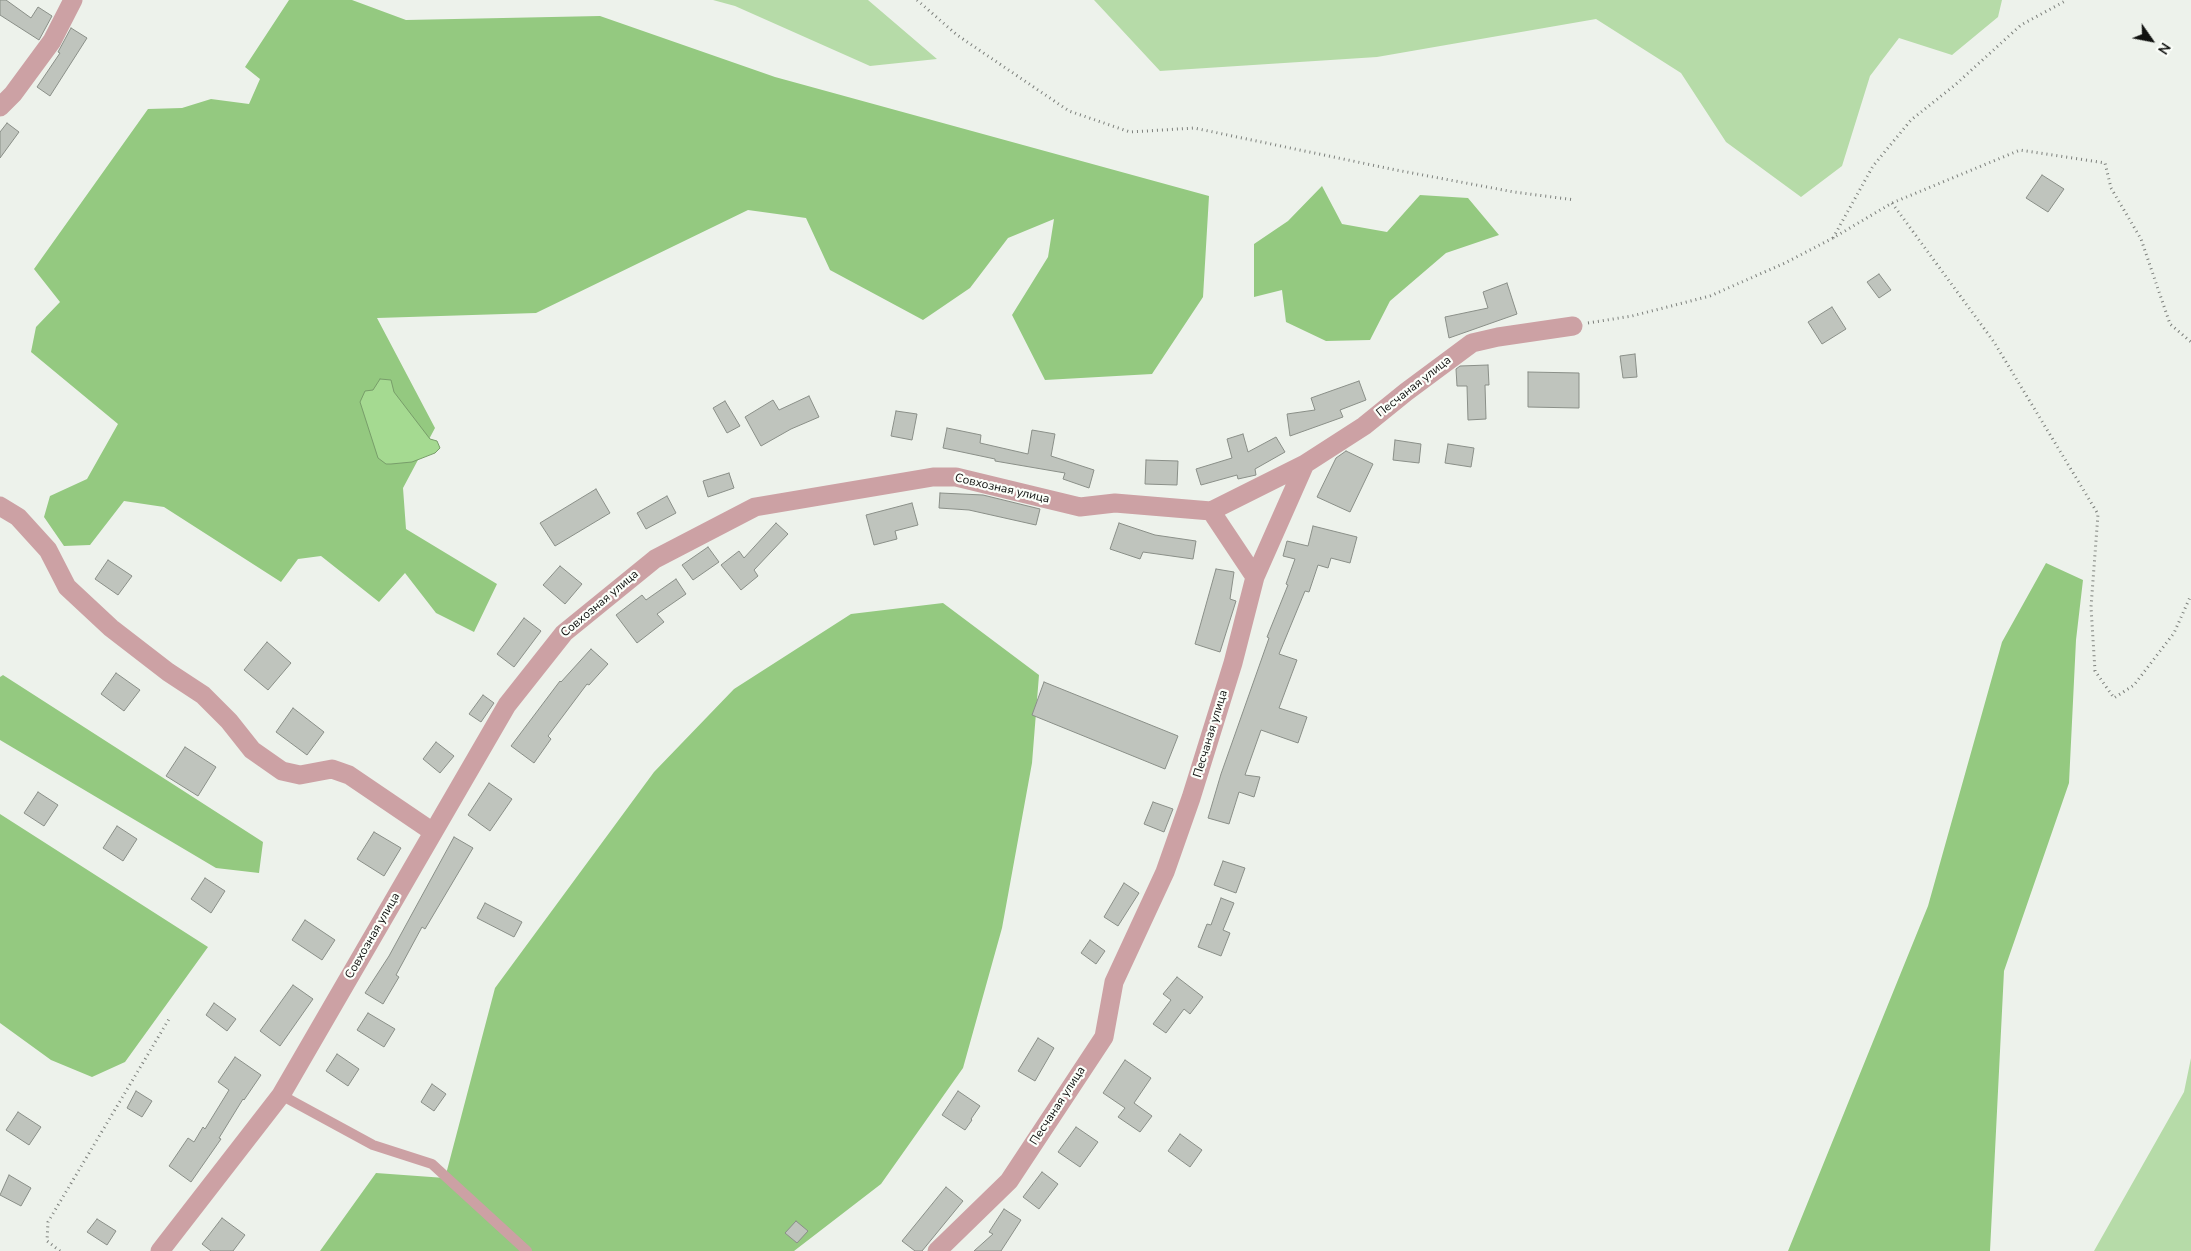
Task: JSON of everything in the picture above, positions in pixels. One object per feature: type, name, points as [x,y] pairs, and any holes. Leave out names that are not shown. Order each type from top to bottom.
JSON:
[{"type":"street","points":[[0,107],[13,94],[52,41],[73,0]]},
{"type":"street","name":"Песчаная улица","points":[[937,1251],[1009,1181],[1104,1037],[1114,982],[1165,872],[1191,798],[1233,663],[1254,577],[1305,464],[1364,426],[1472,343],[1498,337],[1573,326]]},
{"type":"street","points":[[1254,577],[1211,511],[1305,464]]},
{"type":"street","name":"Совхозная улица","points":[[160,1251],[281,1095],[507,705],[564,632],[655,559],[755,507],[940,477],[956,477],[1080,507],[1115,503],[1211,511]]},
{"type":"street","points":[[0,506],[18,517],[48,550],[67,587],[111,628],[168,672],[203,695],[252,750],[282,771],[300,775],[332,768],[349,775],[433,832]]},
{"type":"lane","points":[[281,1095],[345,1132],[373,1145],[432,1164],[527,1251]]},
{"type":"path","points":[[917,0],[957,36],[1069,111],[1130,132],[1194,128],[1396,170],[1514,192],[1575,200]]},
{"type":"path","points":[[1833,238],[1873,166],[1911,120],[1955,85],[2021,25],[2067,0]]},
{"type":"path","points":[[1573,326],[1632,316],[1710,296],[1785,263],[1833,238],[1892,203],[2020,150],[2105,163],[2111,188],[2141,238],[2170,324],[2191,342]]},
{"type":"path","points":[[1892,203],[1994,342],[2098,514],[2091,607],[2095,671],[2114,698],[2134,685],[2174,632],[2191,595]]},
{"type":"path","points":[[60,1251],[47,1241],[48,1222],[169,1019]]},
{"type":"shaded area","points":[[289,0],[352,0],[406,20],[600,16],[775,77],[1209,196],[1203,297],[1152,374],[1045,380],[1012,315],[1048,257],[1054,219],[1008,238],[970,288],[923,320],[830,270],[806,218],[748,210],[536,313],[377,318],[435,428],[403,488],[406,529],[497,584],[474,632],[436,613],[405,573],[379,602],[321,556],[298,559],[281,582],[164,507],[124,501],[90,545],[64,546],[44,517],[50,496],[87,479],[118,424],[31,352],[36,327],[60,302],[34,269],[148,109],[182,108],[211,99],[249,104],[260,79],[245,67]]},
{"type":"shaded area","points":[[713,0],[868,0],[937,59],[870,66],[735,6]]},
{"type":"shaded area","points":[[1094,0],[2002,0],[1998,17],[1952,55],[1899,38],[1870,76],[1842,166],[1801,197],[1726,142],[1681,73],[1596,19],[1377,57],[1160,71]]},
{"type":"shaded area","points":[[1322,186],[1342,224],[1387,232],[1420,195],[1468,198],[1499,235],[1446,253],[1390,301],[1370,340],[1326,341],[1286,322],[1282,290],[1254,297],[1254,244],[1288,221]]},
{"type":"shaded area","points":[[380,379],[391,380],[394,392],[430,439],[437,441],[440,448],[435,453],[412,462],[391,464],[386,464],[378,458],[360,402],[365,391],[373,390]]},
{"type":"shaded area","points":[[2046,563],[2083,580],[2076,640],[2069,783],[2004,971],[1990,1251],[1788,1251],[1928,906],[2002,642]]},
{"type":"shaded area","points":[[943,603],[1039,675],[1032,763],[1002,928],[963,1068],[881,1184],[794,1251],[320,1251],[376,1173],[445,1178],[495,988],[654,772],[734,689],[851,614]]},
{"type":"shaded area","points":[[3,675],[263,842],[259,873],[216,868],[0,740],[0,677]]},
{"type":"shaded area","points":[[0,814],[208,947],[125,1062],[92,1077],[51,1060],[0,1023]]},
{"type":"shaded area","points":[[2191,1058],[2191,1251],[2094,1251],[2184,1092]]},
{"type":"building","points":[[0,0],[6,0],[31,18],[38,7],[52,16],[39,40],[0,15]]},
{"type":"building","points":[[71,28],[87,38],[50,96],[37,87],[60,53],[58,52]]},
{"type":"building","points":[[7,123],[19,132],[0,158],[0,132]]},
{"type":"building","points":[[2042,175],[2064,189],[2048,212],[2026,198]]},
{"type":"building","points":[[1879,274],[1891,290],[1879,298],[1867,282]]},
{"type":"building","points":[[1507,283],[1517,314],[1449,338],[1445,317],[1488,308],[1483,292]]},
{"type":"building","points":[[1832,307],[1846,329],[1822,344],[1808,322]]},
{"type":"building","points":[[1635,354],[1637,377],[1623,378],[1620,356]]},
{"type":"building","points":[[1488,365],[1489,385],[1485,385],[1486,419],[1468,420],[1467,386],[1457,386],[1456,369],[1460,366]]},
{"type":"building","points":[[1528,372],[1579,373],[1579,408],[1528,407]]},
{"type":"building","points":[[1359,381],[1366,400],[1340,410],[1343,417],[1290,436],[1287,414],[1315,410],[1311,398]]},
{"type":"building","points":[[809,396],[819,417],[791,429],[761,446],[745,417],[773,400],[779,410]]},
{"type":"building","points":[[725,401],[740,426],[727,433],[713,408]]},
{"type":"building","points":[[896,411],[917,414],[912,440],[891,436]]},
{"type":"building","points":[[947,428],[981,435],[980,443],[1028,454],[1032,430],[1055,434],[1051,456],[1094,470],[1089,488],[1063,479],[1065,473],[995,461],[995,459],[943,448]]},
{"type":"building","points":[[1243,434],[1248,452],[1276,437],[1285,452],[1255,469],[1256,475],[1238,479],[1237,475],[1201,485],[1196,469],[1232,458],[1227,439]]},
{"type":"building","points":[[1395,440],[1421,444],[1419,463],[1393,460]]},
{"type":"building","points":[[1448,444],[1474,448],[1471,467],[1445,463]]},
{"type":"building","points":[[1346,451],[1373,464],[1350,512],[1317,497],[1336,458]]},
{"type":"building","points":[[1146,460],[1178,461],[1177,485],[1145,484]]},
{"type":"building","points":[[729,473],[734,488],[708,497],[703,481]]},
{"type":"building","points":[[596,489],[610,513],[555,546],[540,523]]},
{"type":"building","points":[[940,493],[983,495],[1040,509],[1036,525],[969,510],[939,508]]},
{"type":"building","points":[[667,496],[676,513],[646,529],[637,513]]},
{"type":"building","points":[[912,503],[918,525],[895,531],[897,539],[874,545],[866,515]]},
{"type":"building","points":[[776,523],[788,534],[754,570],[758,576],[741,590],[721,565],[739,551],[744,558]]},
{"type":"building","points":[[1119,523],[1155,535],[1196,541],[1193,559],[1143,552],[1140,559],[1110,549]]},
{"type":"building","points":[[1313,526],[1357,537],[1350,563],[1331,558],[1328,568],[1318,565],[1309,592],[1305,591],[1279,654],[1297,660],[1279,708],[1307,717],[1298,743],[1261,730],[1245,775],[1260,777],[1254,797],[1239,792],[1229,824],[1208,818],[1221,774],[1269,638],[1267,637],[1288,585],[1286,584],[1295,559],[1283,556],[1287,541],[1308,546]]},
{"type":"building","points":[[708,547],[719,562],[693,580],[682,565]]},
{"type":"building","points":[[108,560],[132,576],[118,595],[95,579]]},
{"type":"building","points":[[560,566],[582,584],[565,604],[543,585]]},
{"type":"building","points":[[1216,569],[1234,572],[1230,599],[1236,601],[1220,652],[1195,644]]},
{"type":"building","points":[[676,579],[686,594],[657,614],[664,622],[637,643],[616,615],[642,595],[646,600]]},
{"type":"building","points":[[524,618],[541,631],[514,667],[497,654]]},
{"type":"building","points":[[267,642],[291,663],[268,690],[244,670]]},
{"type":"building","points":[[591,649],[608,664],[589,685],[587,684],[548,736],[551,739],[534,763],[511,746],[560,681]]},
{"type":"building","points":[[116,673],[140,690],[124,711],[101,694]]},
{"type":"building","points":[[1044,682],[1178,736],[1165,769],[1032,715]]},
{"type":"building","points":[[483,695],[494,703],[481,722],[469,714]]},
{"type":"building","points":[[293,708],[324,732],[307,755],[276,732]]},
{"type":"building","points":[[436,742],[454,756],[440,773],[423,759]]},
{"type":"building","points":[[185,747],[216,767],[198,796],[166,776]]},
{"type":"building","points":[[489,783],[512,799],[490,831],[468,815]]},
{"type":"building","points":[[38,792],[58,805],[44,826],[24,813]]},
{"type":"building","points":[[1153,802],[1173,809],[1164,832],[1144,824]]},
{"type":"building","points":[[117,826],[137,839],[123,861],[103,848]]},
{"type":"building","points":[[374,832],[401,848],[384,876],[357,859]]},
{"type":"building","points":[[454,837],[473,848],[425,929],[422,927],[396,975],[399,977],[383,1004],[365,993],[389,956]]},
{"type":"building","points":[[1223,861],[1245,868],[1236,893],[1214,885]]},
{"type":"building","points":[[205,878],[225,891],[211,913],[191,899]]},
{"type":"building","points":[[1124,883],[1139,893],[1118,926],[1104,917]]},
{"type":"building","points":[[1221,898],[1234,903],[1223,930],[1230,933],[1221,956],[1198,947],[1207,924],[1211,925]]},
{"type":"building","points":[[485,903],[522,922],[514,937],[477,918]]},
{"type":"building","points":[[305,920],[335,940],[322,960],[292,940]]},
{"type":"building","points":[[1090,940],[1105,951],[1096,964],[1081,953]]},
{"type":"building","points":[[1177,977],[1203,997],[1190,1014],[1184,1009],[1166,1033],[1153,1024],[1171,1000],[1163,994]]},
{"type":"building","points":[[293,985],[313,999],[280,1046],[260,1031]]},
{"type":"building","points":[[214,1003],[236,1019],[227,1031],[206,1015]]},
{"type":"building","points":[[368,1013],[395,1029],[384,1047],[357,1030]]},
{"type":"building","points":[[1038,1038],[1054,1048],[1035,1081],[1018,1071]]},
{"type":"building","points":[[337,1054],[359,1069],[348,1086],[326,1071]]},
{"type":"building","points":[[235,1057],[261,1075],[243,1099],[219,1138],[221,1139],[191,1182],[169,1166],[188,1138],[194,1142],[203,1127],[205,1129],[229,1090],[218,1082]]},
{"type":"building","points":[[1125,1060],[1151,1078],[1134,1103],[1152,1116],[1140,1132],[1118,1117],[1125,1108],[1103,1093]]},
{"type":"building","points":[[432,1084],[446,1094],[434,1111],[421,1102]]},
{"type":"building","points":[[136,1091],[152,1101],[142,1117],[127,1108]]},
{"type":"building","points":[[958,1091],[980,1106],[965,1130],[942,1115]]},
{"type":"building","points":[[18,1112],[41,1127],[29,1145],[6,1130]]},
{"type":"building","points":[[1076,1127],[1098,1142],[1080,1167],[1058,1152]]},
{"type":"building","points":[[1180,1134],[1202,1150],[1190,1167],[1168,1151]]},
{"type":"building","points":[[1042,1172],[1058,1184],[1039,1209],[1023,1197]]},
{"type":"building","points":[[9,1175],[31,1188],[21,1206],[0,1195]]},
{"type":"building","points":[[946,1187],[963,1201],[922,1251],[915,1251],[902,1241]]},
{"type":"building","points":[[1004,1209],[1021,1220],[1001,1251],[974,1251],[993,1234],[989,1232]]},
{"type":"building","points":[[222,1218],[245,1235],[233,1251],[211,1251],[202,1244]]},
{"type":"building","points":[[97,1219],[116,1231],[107,1245],[87,1232]]},
{"type":"building","points":[[796,1221],[808,1231],[797,1243],[785,1233]]}]
